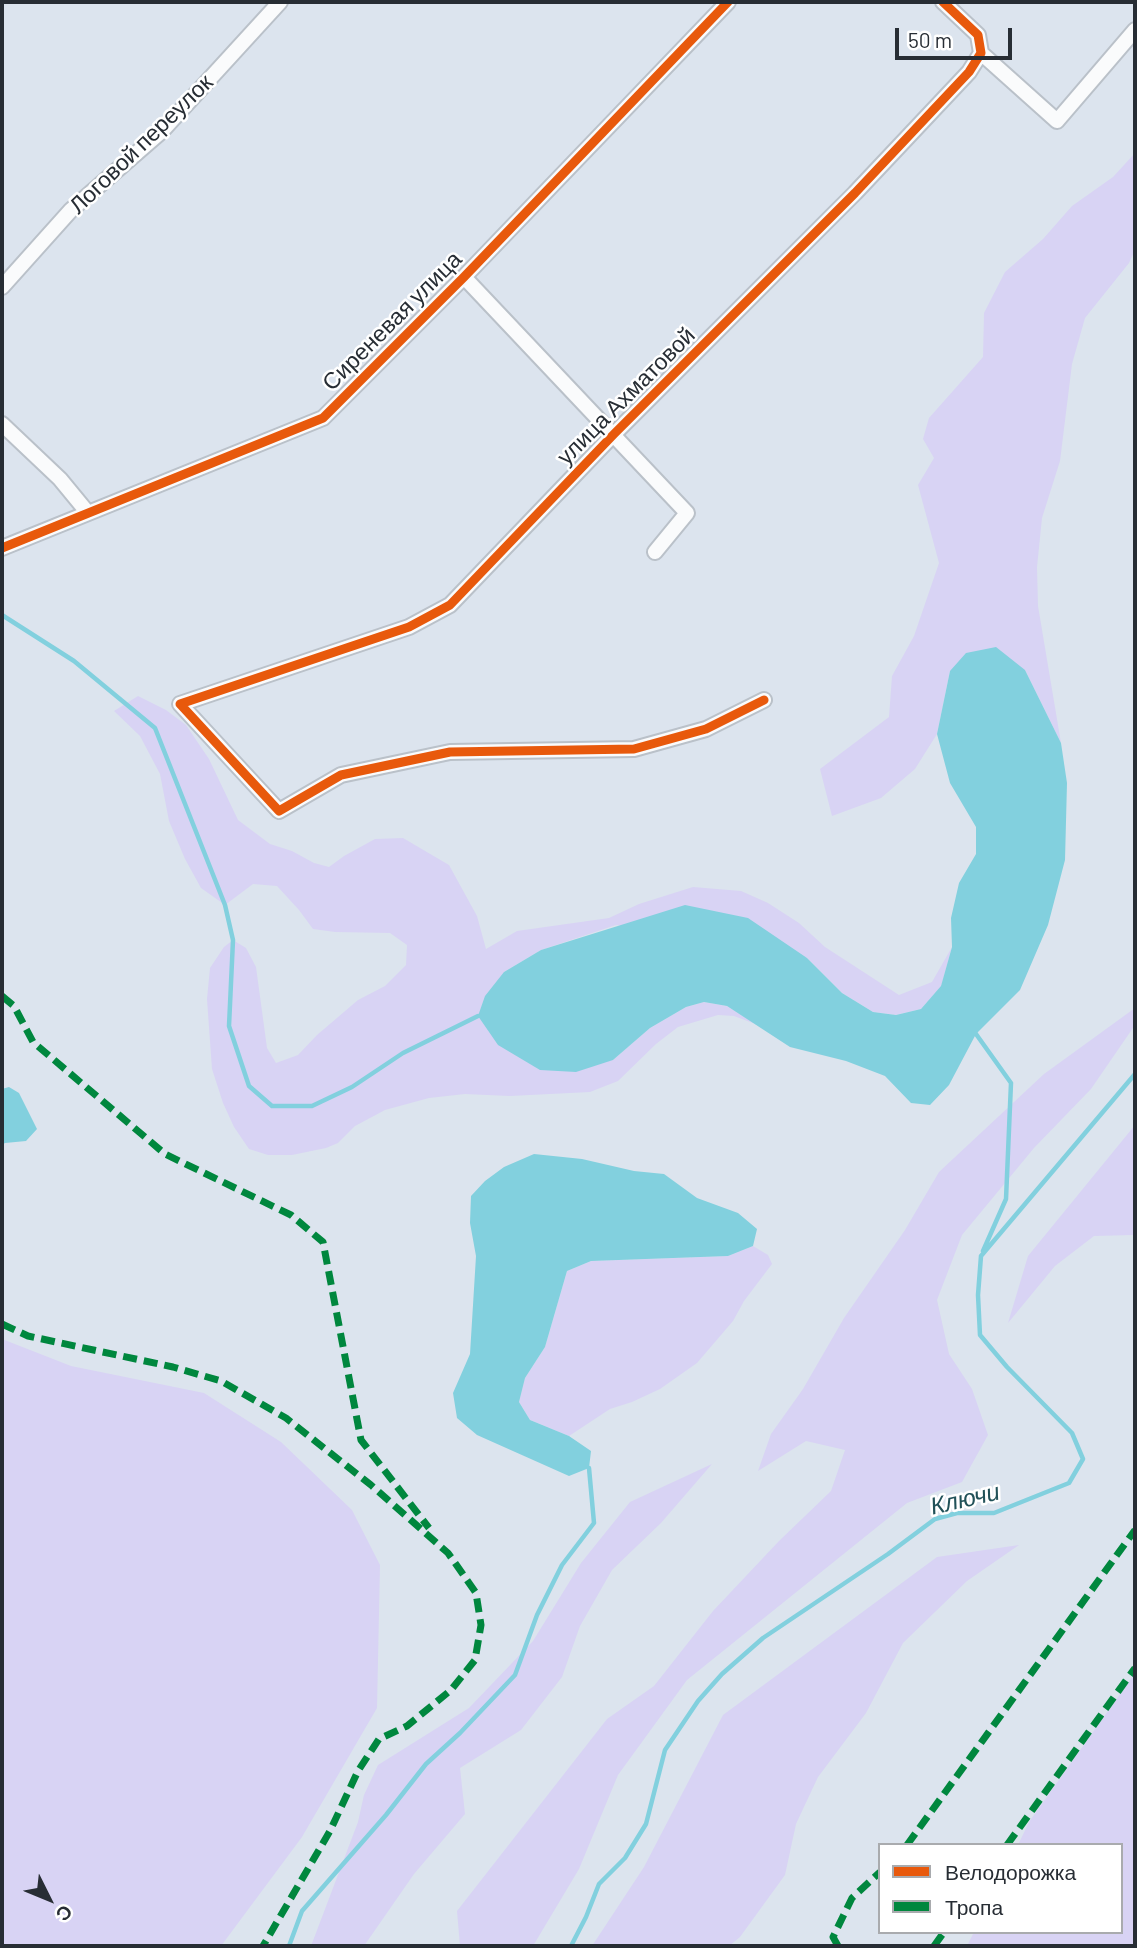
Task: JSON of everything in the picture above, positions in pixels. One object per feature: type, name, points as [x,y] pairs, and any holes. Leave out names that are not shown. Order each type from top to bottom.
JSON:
[{"type":"street","name":"Логовой переулок","points":[[2,287],[71,210],[162,131],[280,2]]},
{"type":"street","name":"Сиреневая улица","points":[[2,548],[323,418],[464,277],[728,2]]},
{"type":"street","points":[[943,2],[978,35],[981,53],[1057,121],[1135,30]]},
{"type":"street","name":"улица Ахматовой","points":[[764,700],[706,729],[634,749],[450,752],[341,775],[279,811],[180,704],[409,627],[450,606],[614,434],[855,192],[969,72],[981,53]]},
{"type":"street","points":[[464,277],[688,513],[654,552]]},
{"type":"street","points":[[2,424],[60,479],[88,513]]},
{"type":"shaded area","points":[[1135,153],[1135,250],[1129,263],[1085,318],[1072,364],[1060,461],[1042,518],[1037,567],[1038,606],[1061,743],[1025,670],[950,671],[937,734],[915,769],[881,798],[832,816],[820,769],[889,717],[892,676],[914,636],[939,563],[918,485],[934,458],[923,439],[929,418],[983,357],[984,313],[1005,272],[1043,239],[1072,206],[1113,177]]},
{"type":"shaded area","points":[[138,696],[166,710],[186,725],[209,759],[238,820],[270,844],[329,867],[375,839],[403,838],[449,865],[477,916],[486,949],[517,931],[609,918],[639,904],[693,887],[741,891],[768,903],[799,923],[825,947],[899,995],[932,982],[952,947],[941,987],[921,1009],[896,1015],[873,1012],[842,993],[807,958],[616,925],[541,950],[504,972],[613,1060],[650,1028],[686,1007],[704,1002],[727,1006],[758,1025],[734,1016],[718,1015],[678,1027],[618,1081],[590,1092],[510,1096],[465,1094],[429,1098],[385,1110],[355,1126],[338,1143],[326,1148],[292,1155],[268,1155],[249,1149],[234,1127],[212,1069],[207,999],[210,968],[224,947],[233,940],[246,948],[256,967],[267,1048],[276,1063],[298,1055],[358,1000],[385,986],[406,965],[407,945],[390,933],[313,929],[277,886],[253,884],[225,905],[201,888],[169,821],[160,774],[140,736],[114,711]]},
{"type":"shaded area","points":[[1135,1008],[1135,1025],[1091,1089],[1034,1148],[962,1235],[937,1300],[949,1354],[972,1389],[988,1435],[962,1482],[907,1503],[687,1680],[618,1775],[579,1869],[533,1946],[460,1946],[457,1911],[607,1719],[654,1686],[713,1611],[831,1491],[845,1450],[806,1441],[758,1471],[771,1434],[803,1389],[844,1318],[905,1230],[939,1172],[1044,1074]]},
{"type":"shaded area","points":[[1135,1125],[1135,1232],[1133,1235],[1094,1236],[1055,1266],[1008,1323],[1028,1256]]},
{"type":"shaded area","points":[[753,1246],[768,1255],[772,1264],[744,1301],[733,1321],[697,1363],[660,1389],[610,1409],[569,1436],[530,1420],[519,1402],[525,1378],[545,1347],[567,1271],[591,1261],[728,1256]]},
{"type":"shaded area","points":[[2,1339],[71,1366],[204,1393],[281,1442],[352,1510],[380,1565],[377,1708],[302,1837],[221,1946],[2,1946]]},
{"type":"shaded area","points":[[712,1464],[661,1523],[612,1570],[580,1626],[562,1677],[521,1730],[460,1768],[465,1814],[414,1874],[364,1946],[311,1946],[358,1822],[364,1795],[378,1765],[469,1708],[533,1641],[581,1563],[630,1502]]},
{"type":"shaded area","points":[[1019,1545],[967,1581],[903,1643],[866,1713],[818,1777],[796,1824],[785,1875],[740,1937],[729,1946],[592,1946],[644,1867],[723,1715],[937,1557]]},
{"type":"shaded area","points":[[1135,1673],[1135,1946],[967,1946],[973,1934],[1123,1934],[1123,1843],[1019,1843],[1029,1822]]},
{"type":"water","points":[[996,647],[1025,670],[1061,743],[1067,783],[1065,860],[1048,925],[1020,990],[976,1034],[949,1085],[930,1105],[911,1103],[885,1076],[846,1061],[790,1047],[727,1006],[704,1002],[686,1007],[650,1028],[613,1060],[576,1072],[540,1070],[498,1045],[478,1016],[485,996],[504,972],[541,950],[685,905],[748,918],[807,958],[842,993],[873,1012],[896,1015],[921,1009],[941,986],[952,947],[951,918],[959,883],[976,854],[976,827],[950,783],[937,734],[950,671],[966,653]]},
{"type":"water","points":[[9,1087],[19,1093],[37,1129],[26,1141],[2,1145],[2,1089]]},
{"type":"water","points":[[534,1154],[582,1159],[634,1171],[664,1174],[697,1198],[738,1213],[757,1229],[753,1246],[728,1256],[591,1261],[567,1271],[545,1347],[525,1378],[519,1402],[530,1420],[569,1436],[591,1451],[589,1468],[569,1476],[477,1435],[457,1418],[453,1393],[470,1354],[476,1256],[470,1223],[471,1196],[504,1167]]},
{"type":"waterway","points":[[2,615],[74,661],[155,728],[225,905],[233,940],[229,1026],[249,1086],[272,1106],[312,1106],[352,1087],[403,1053],[478,1016]]},
{"type":"waterway","points":[[976,1034],[1011,1083],[1006,1199],[983,1251]]},
{"type":"waterway","name":"Ключи","points":[[571,1946],[599,1884],[625,1858],[646,1824],[665,1750],[698,1701],[722,1674],[763,1638],[935,1519],[957,1513],[994,1513],[1069,1483],[1083,1459],[1072,1433],[1007,1367],[980,1335],[978,1295],[981,1256],[1135,1074]]},
{"type":"waterway","points":[[289,1946],[302,1911],[386,1815],[426,1764],[460,1733],[515,1675],[537,1615],[562,1565],[594,1523],[589,1468]]},
{"type":"marked path","points":[[2,996],[14,1006],[33,1042],[165,1154],[291,1215],[323,1242],[361,1440],[429,1528]]},
{"type":"marked path","points":[[2,1324],[28,1336],[173,1367],[221,1381],[286,1418],[371,1485],[448,1553],[476,1593],[481,1625],[475,1660],[451,1690],[407,1726],[379,1739],[358,1771],[330,1831],[263,1946]]},
{"type":"marked path","points":[[908,1843],[1135,1530]]},
{"type":"marked path","points":[[1008,1843],[1135,1668]]},
{"type":"marked path","points":[[838,1946],[833,1937],[852,1898],[878,1874]]},
{"type":"marked path","points":[[934,1946],[943,1934]]},
{"type":"cycle path","points":[[2,548],[323,418],[464,277],[728,2]]},
{"type":"cycle path","points":[[764,700],[706,729],[634,749],[450,752],[341,775],[279,811],[180,704],[409,627],[450,605],[614,434],[855,193],[969,72],[981,53],[978,35],[943,2]]}]
